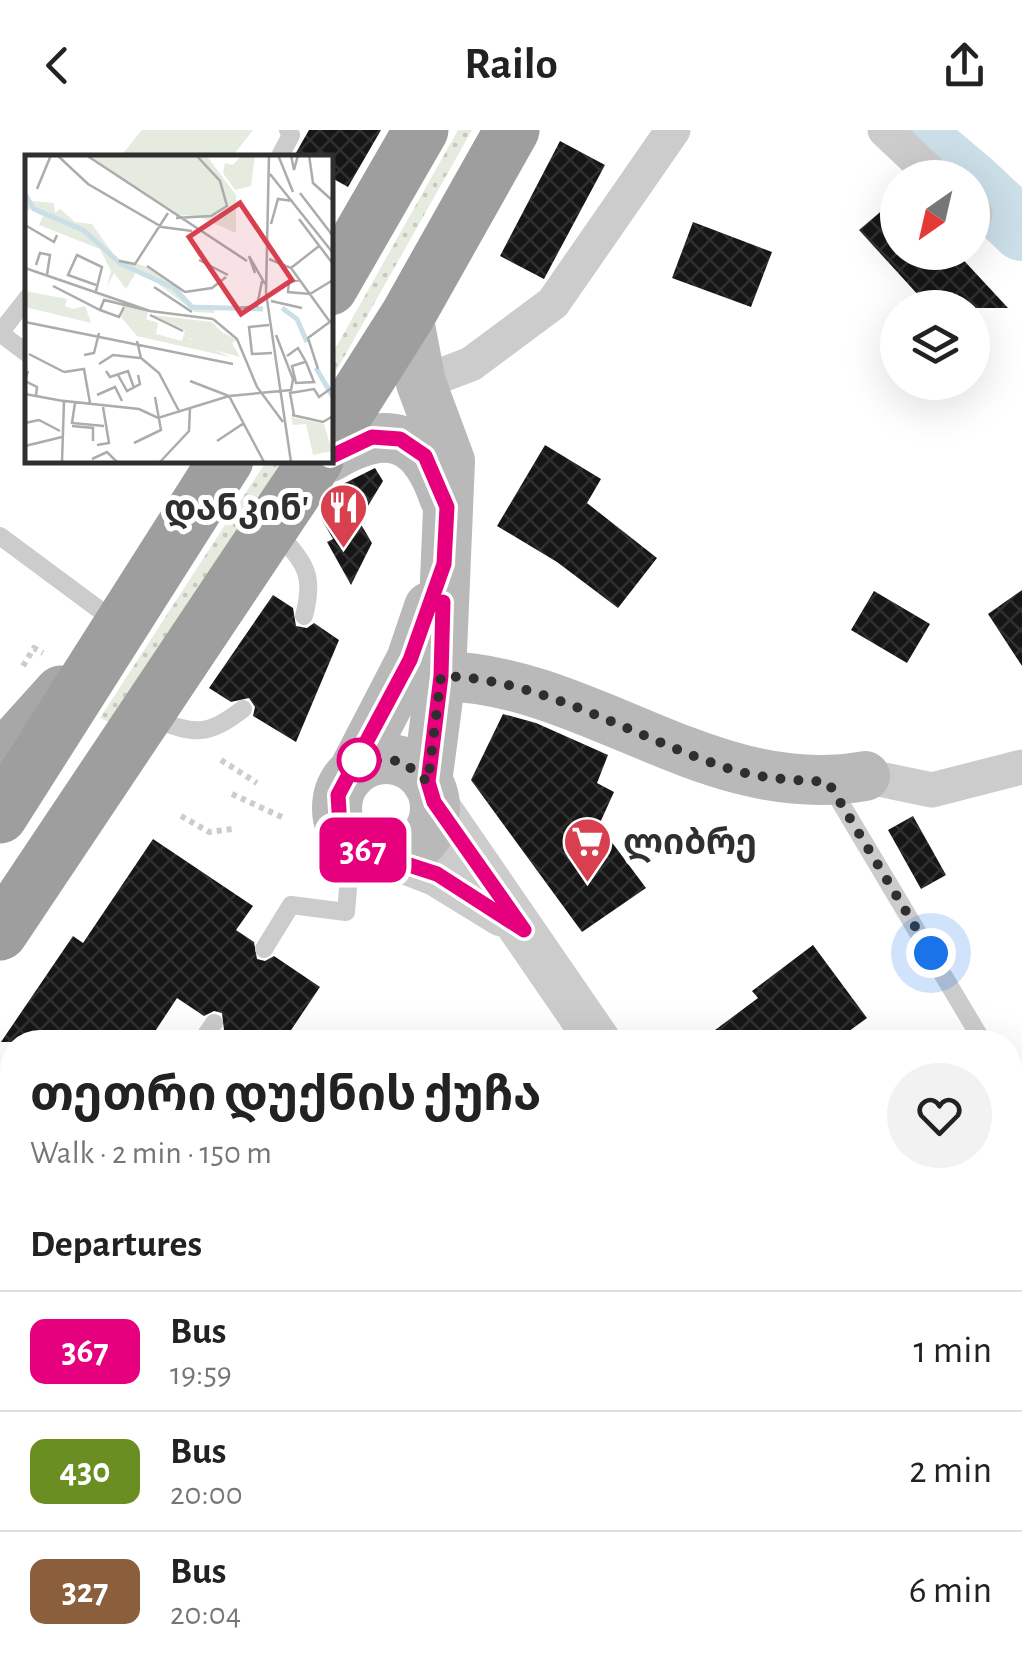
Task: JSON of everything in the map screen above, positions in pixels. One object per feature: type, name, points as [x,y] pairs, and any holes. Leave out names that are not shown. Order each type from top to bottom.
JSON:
[{"type":"highway","points":[[332,285],[421,130]]},
{"type":"highway","points":[[332,440],[512,130]]},
{"type":"highway","points":[[0,816],[225,462]]},
{"type":"highway","points":[[0,933],[318,462]]},
{"type":"main road","points":[[408,315],[421,383],[448,446],[441,676],[431,792],[434,817],[419,844],[375,853],[340,826],[337,811],[344,781],[354,770],[410,660],[444,564]]},
{"type":"main road","points":[[332,453],[372,437],[400,439],[425,456],[447,507]]},
{"type":"main road","points":[[0,762],[115,633]]},
{"type":"main road","points":[[441,676],[482,678],[528,690],[731,769],[773,779],[846,779]]},
{"type":"main road","points":[[354,770],[368,762],[402,761],[431,792]]},
{"type":"street","points":[[421,383],[472,364],[553,304],[672,130]]},
{"type":"street","points":[[885,130],[917,160]]},
{"type":"street","points":[[846,779],[932,790],[1022,767]]},
{"type":"street","points":[[431,792],[591,1030]]},
{"type":"street","points":[[375,853],[477,896],[524,930]]},
{"type":"lane","points":[[280,155],[291,132]]},
{"type":"lane","points":[[25,302],[0,333],[25,352]]},
{"type":"lane","points":[[273,526],[305,565],[312,588],[304,616]]},
{"type":"lane","points":[[0,536],[115,633]]},
{"type":"lane","points":[[148,717],[188,731],[215,730],[243,709]]},
{"type":"lane","points":[[846,779],[976,1030]]},
{"type":"lane","points":[[264,949],[291,905],[346,912],[350,866],[375,853]]},
{"type":"lane","points":[[210,1030],[214,1024]]},
{"type":"path","points":[[220,760],[257,783]]},
{"type":"path","points":[[232,794],[286,819]]},
{"type":"path","points":[[181,816],[210,832],[232,829]]},
{"type":"green space","points":[[142,130],[253,130],[234,155],[122,155]]},
{"type":"green space","points":[[458,130],[472,130],[332,378],[332,354]]},
{"type":"green space","points":[[266,462],[281,462],[218,564],[109,722],[100,718]]},
{"type":"building","points":[[309,130],[381,130],[348,187],[332,178],[332,155],[295,155]]},
{"type":"building","points":[[560,141],[605,165],[544,279],[500,256]]},
{"type":"building","points":[[880,212],[880,253],[859,230]]},
{"type":"building","points":[[693,222],[772,252],[751,307],[672,278]]},
{"type":"building","points":[[895,270],[973,270],[1008,308],[990,308],[990,290],[914,290]]},
{"type":"building","points":[[545,445],[601,479],[587,503],[657,558],[618,608],[557,562],[497,526]]},
{"type":"building","points":[[375,468],[383,481],[359,521],[372,543],[351,585],[327,542],[333,539],[322,520],[348,506],[337,487]]},
{"type":"building","points":[[1022,590],[1022,666],[988,614]]},
{"type":"building","points":[[874,591],[930,624],[907,663],[851,630]]},
{"type":"building","points":[[273,595],[293,608],[296,626],[307,628],[314,623],[339,640],[296,742],[253,716],[255,707],[249,698],[231,702],[209,688]]},
{"type":"building","points":[[503,714],[536,723],[608,755],[597,783],[614,792],[599,825],[646,888],[582,932],[471,780]]},
{"type":"building","points":[[913,816],[946,875],[921,889],[888,830]]},
{"type":"building","points":[[153,839],[253,906],[236,930],[254,942],[257,959],[265,961],[274,956],[320,987],[291,1030],[224,1030],[222,1013],[214,1011],[204,1016],[177,998],[156,1030],[9,1030],[73,936],[83,943]]},
{"type":"building","points":[[813,945],[867,1018],[850,1030],[715,1030],[758,998],[752,991]]},
{"type":"waterway","points":[[909,130],[945,160]]},
{"type":"waterway","points":[[990,200],[1022,230]]},
{"type":"bus line","name":"367","points":[[332,456],[372,437],[400,439],[414,446],[435,470],[447,507],[444,564],[410,660],[338,795],[340,826],[360,849],[437,874],[477,896],[524,930],[434,802],[428,782],[441,676],[443,602]]},
{"type":"place","name":"დანკინ'","points":[[344,550]]},
{"type":"place","name":"ლიბრე","points":[[588,884]]},
{"type":"route","points":[[359,760],[402,761],[428,782],[441,676],[482,678],[528,690],[731,769],[773,779],[828,782],[931,953]]}]
